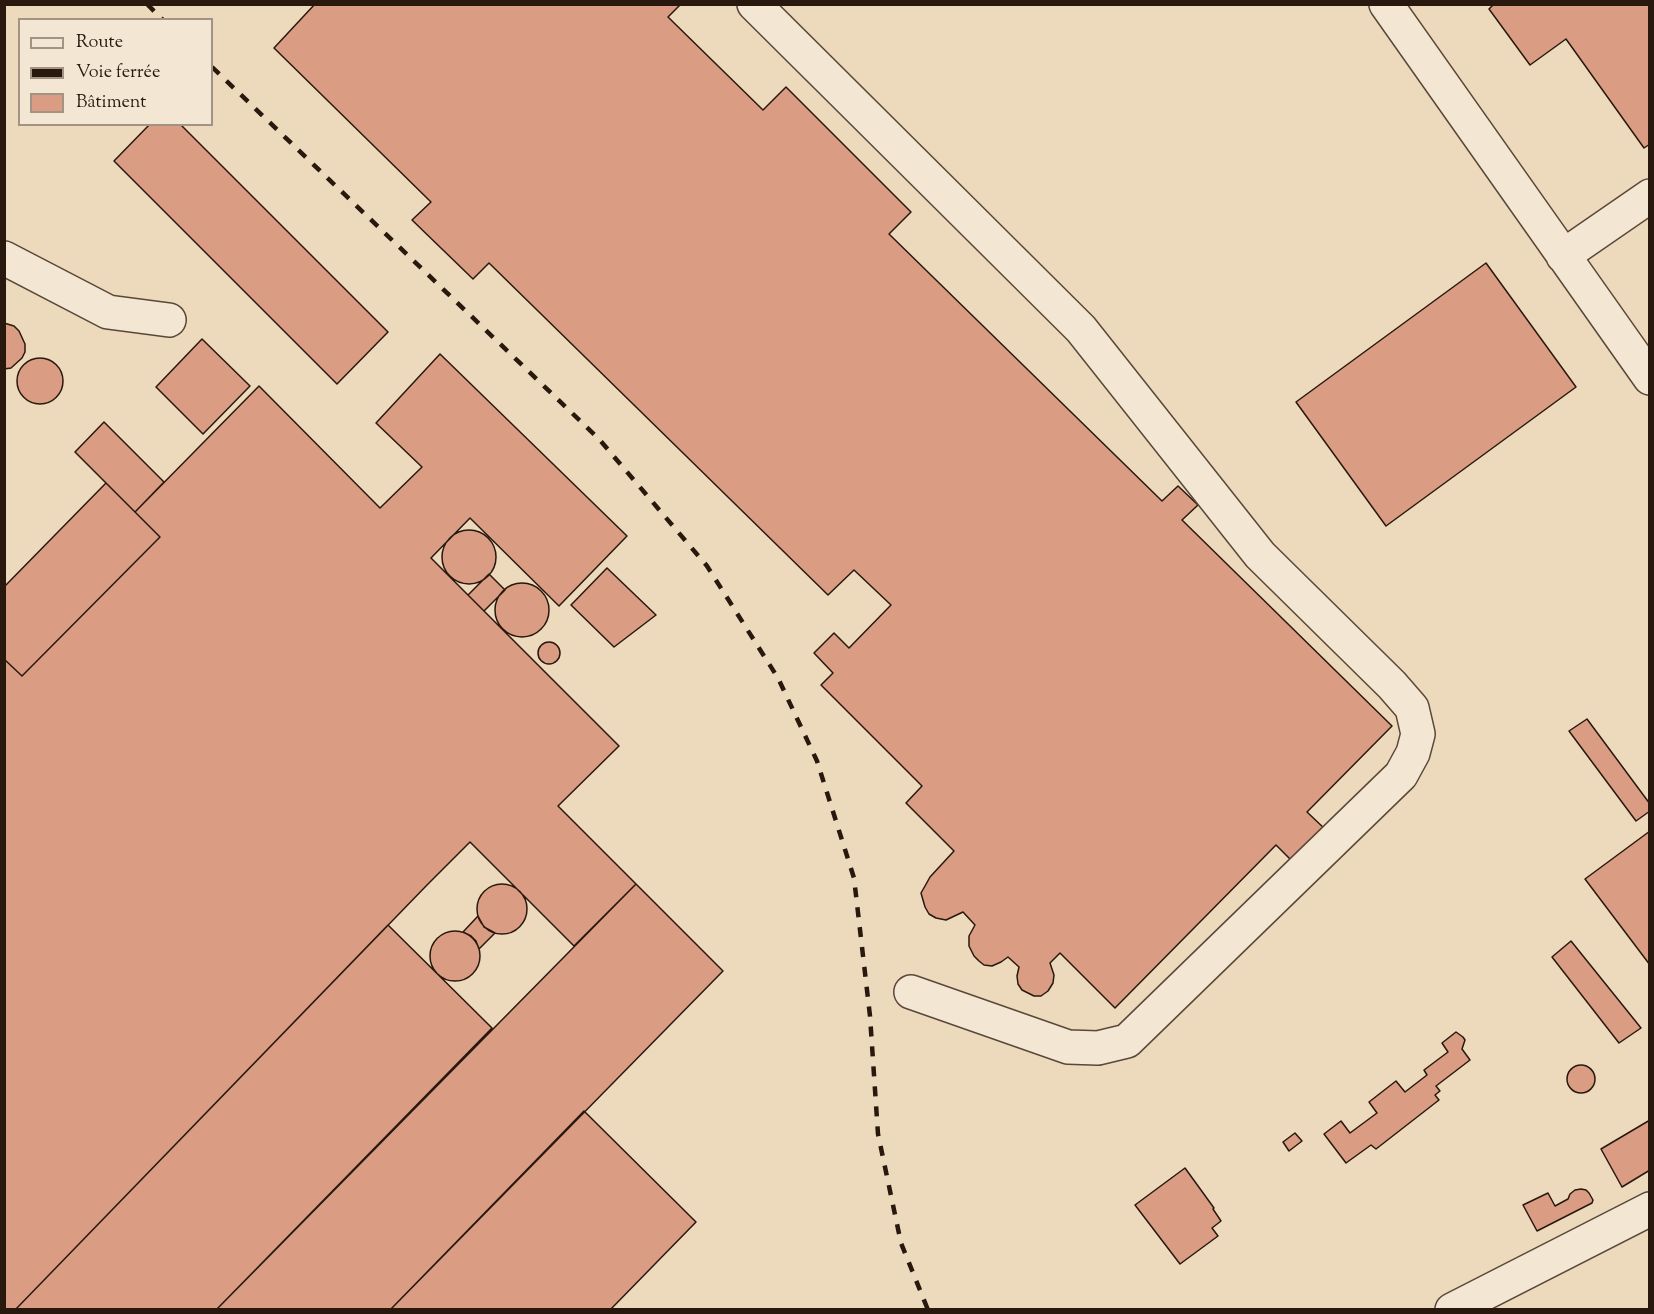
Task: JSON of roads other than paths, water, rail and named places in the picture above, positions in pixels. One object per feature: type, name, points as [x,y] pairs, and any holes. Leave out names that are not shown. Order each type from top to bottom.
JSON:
[{"type":"street","points":[[754,4],[1081,328],[1260,555],[1392,685],[1412,708],[1418,734],[1413,753],[1401,775],[1126,1041],[1098,1048],[1068,1047],[911,992]]},
{"type":"street","points":[[1386,4],[1650,378]]},
{"type":"street","points":[[1563,256],[1650,196]]},
{"type":"street","points":[[4,258],[108,312],[169,320]]},
{"type":"street","points":[[1452,1310],[1650,1209]]},
{"type":"railway","points":[[147,4],[161,18]]},
{"type":"railway","points":[[213,68],[599,439],[707,566],[778,678],[817,761],[854,878],[870,1016],[878,1134],[901,1243],[928,1310]]}]
